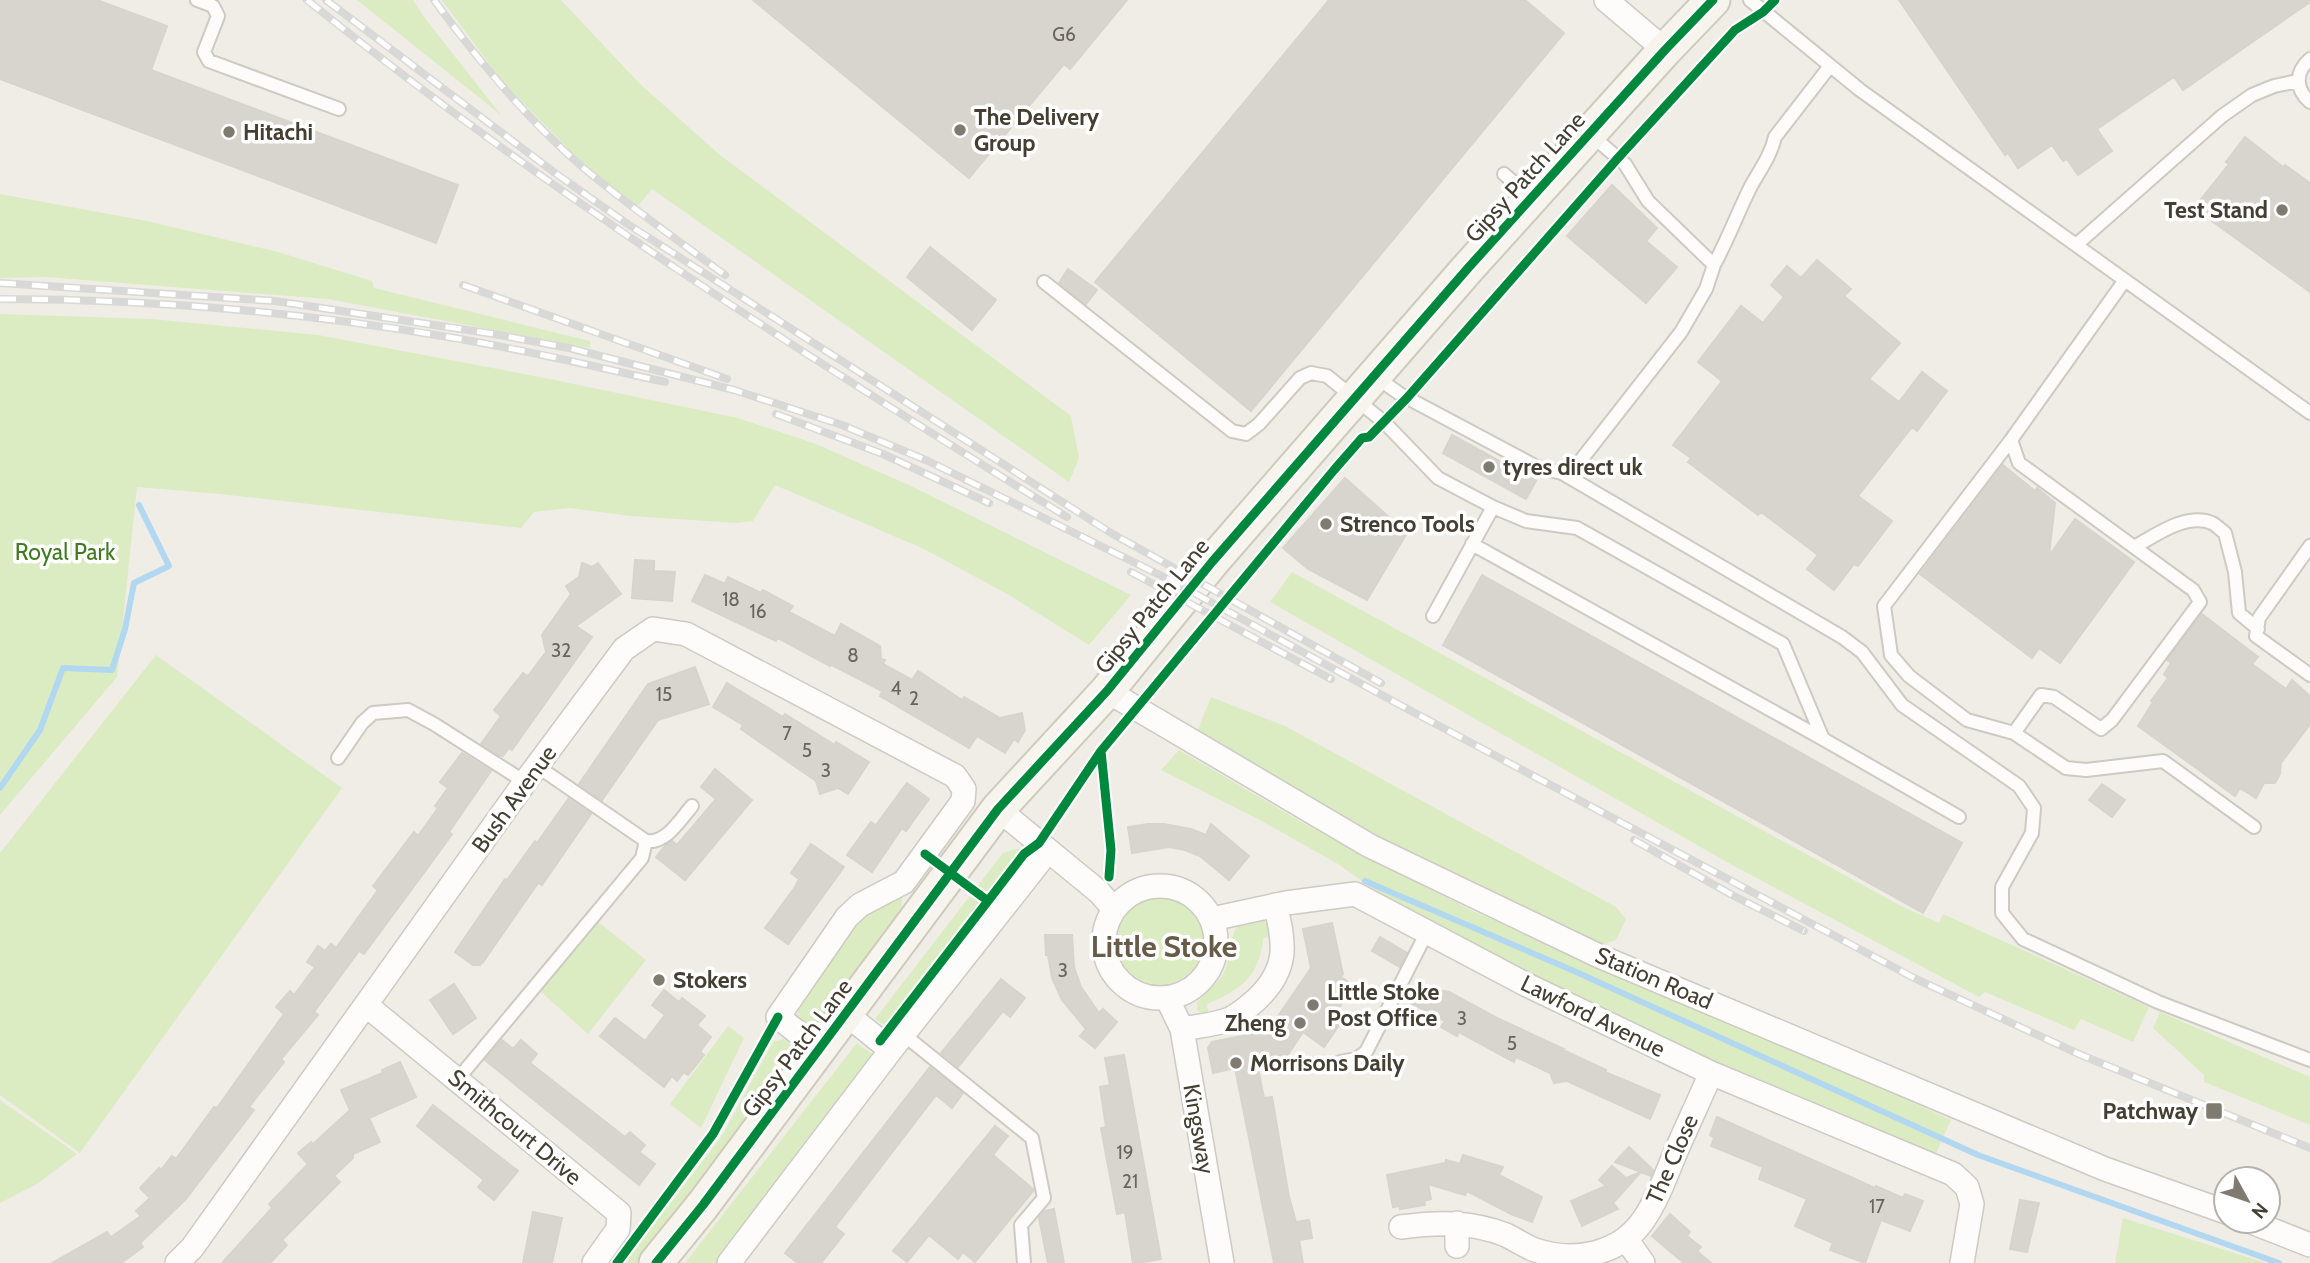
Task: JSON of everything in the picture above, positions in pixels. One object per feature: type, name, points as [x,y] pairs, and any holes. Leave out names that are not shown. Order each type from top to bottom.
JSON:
[{"type":"main road","name":"Gipsy Patch Lane","points":[[656,1263],[820,1050],[998,809],[1107,691],[1212,562],[1469,267],[1713,0]]},
{"type":"street","points":[[1606,0],[1665,50]]},
{"type":"street","name":"Bush Avenue","points":[[177,1263],[192,1248],[531,774],[624,649],[653,629],[686,634],[698,640],[956,776],[964,789]]},
{"type":"street","name":"Station Road","points":[[1107,691],[1370,846],[1599,956],[2105,1169],[2212,1207]]},
{"type":"street","name":"Gipsy Patch Lane","points":[[820,1050],[778,1017],[847,917],[860,905],[904,883],[963,801],[964,789]]},
{"type":"street","points":[[998,809],[1099,892],[1114,909]]},
{"type":"street","points":[[729,1263],[897,1042],[1048,851]]},
{"type":"street","points":[[1158,886],[1174,887],[1190,894],[1203,905],[1212,919],[1216,953],[1198,984],[1184,993],[1167,998],[1148,997],[1131,990],[1117,978],[1108,962],[1104,944],[1106,926],[1114,909],[1126,897],[1141,889],[1158,886]]},
{"type":"street","name":"Lawford Avenue","points":[[1212,919],[1275,905],[1354,894],[1527,985],[1711,1073],[1953,1174],[1967,1186],[1972,1203],[1962,1263]]},
{"type":"street","points":[[1182,1029],[1228,1020],[1247,1009],[1267,990],[1279,970],[1283,952],[1281,927],[1275,905]]},
{"type":"street","name":"Kingsway","points":[[1167,998],[1182,1029],[1222,1263]]},
{"type":"street","name":"Smithcourt Drive","points":[[366,1005],[619,1213],[618,1229],[603,1260]]},
{"type":"street","points":[[846,1014],[897,1042]]},
{"type":"street","name":"The Close","points":[[1401,1227],[1440,1222],[1457,1234],[1471,1224],[1506,1235],[1531,1256],[1592,1256],[1626,1239],[1643,1222],[1656,1200],[1711,1073]]},
{"type":"street","points":[[2282,1234],[2310,1245]]},
{"type":"street","points":[[1626,1239],[1643,1263]]},
{"type":"lane","points":[[197,0],[213,6],[218,16],[204,52],[209,61],[340,108]]},
{"type":"lane","points":[[1750,0],[1830,66],[2310,414]]},
{"type":"lane","points":[[2310,59],[2304,65],[2298,81],[2303,96],[2310,102]]},
{"type":"lane","points":[[1562,473],[1574,470],[1681,332],[1706,289],[1714,265],[1775,137],[1830,66]]},
{"type":"lane","points":[[2076,245],[2222,116],[2252,95],[2274,86],[2298,81]]},
{"type":"lane","points":[[1590,134],[1625,164],[1648,201],[1714,265]]},
{"type":"lane","points":[[1504,174],[1532,199]]},
{"type":"lane","points":[[2124,280],[2011,440],[1884,606],[1891,655],[1909,677],[1967,720],[2014,733],[2066,768],[2087,770],[2163,761],[2254,827]]},
{"type":"lane","points":[[1044,282],[1232,431],[1246,434],[1259,424],[1300,378],[1311,373],[1364,388],[1400,394],[1539,468],[1562,473],[1842,637],[1862,652],[1902,705],[2019,786],[2034,808],[2032,833],[2002,887],[2002,913],[2023,939],[2158,1002],[2310,1060]]},
{"type":"lane","points":[[1364,388],[1384,422],[1438,478],[1526,521],[1577,528],[1783,644],[1823,739]]},
{"type":"lane","points":[[2011,440],[2019,463],[2193,590],[2200,602],[2112,720],[2101,729],[2054,697],[2041,695],[2014,733]]},
{"type":"lane","points":[[1433,615],[1493,507]]},
{"type":"lane","points":[[2134,547],[2176,525],[2194,521],[2211,523],[2225,533],[2235,572],[2239,613],[2258,629]]},
{"type":"lane","points":[[1472,544],[1959,817]]},
{"type":"lane","points":[[2310,546],[2259,618],[2256,636],[2310,675]]},
{"type":"lane","points":[[338,758],[362,723],[373,713],[408,710],[531,774],[646,841],[653,842],[662,838],[692,806]]},
{"type":"lane","points":[[457,1080],[642,858],[646,841]]},
{"type":"lane","points":[[1340,1062],[1356,1059],[1366,1052],[1427,932]]},
{"type":"lane","points":[[897,1042],[1032,1138],[1044,1198],[1021,1225],[1024,1263]]},
{"type":"green space","points":[[357,0],[413,0],[501,115]]},
{"type":"green space","points":[[442,0],[561,0],[639,83],[720,155],[1071,416],[1079,458],[1069,482],[652,189],[637,207],[576,157],[501,80]]},
{"type":"green space","points":[[0,194],[147,221],[278,252],[372,281],[374,288],[590,341],[590,348],[328,299],[46,277],[0,278]]},
{"type":"green space","name":"Royal Park","points":[[0,314],[151,319],[318,335],[738,418],[816,444],[911,486],[1131,595],[1089,645],[1009,595],[924,549],[775,485],[753,521],[737,523],[631,516],[569,508],[534,512],[521,528],[137,487],[117,677],[0,815]]},
{"type":"green space","points":[[1292,572],[1901,906],[1939,923],[1943,914],[2149,1007],[2133,1042],[2081,1019],[2074,1030],[1985,992],[1979,997],[1734,866],[1270,602]]},
{"type":"green space","points":[[156,655],[342,788],[80,1153],[0,1095],[0,853]]},
{"type":"green space","points":[[1211,697],[1285,726],[1616,907],[1626,919],[1616,940],[1604,944],[1570,930],[1358,828],[1197,732]]},
{"type":"green space","points":[[1179,750],[1298,820],[1475,912],[1825,1062],[1951,1120],[1933,1160],[1526,979],[1395,905],[1338,864],[1258,819],[1161,770]]},
{"type":"green space","points":[[1020,848],[1023,864],[895,1032],[875,1019],[1003,853]]},
{"type":"green space","points":[[902,896],[901,915],[815,1030],[797,1016],[803,994],[859,920]]},
{"type":"green space","points":[[1160,897],[1177,901],[1192,911],[1202,926],[1206,943],[1202,960],[1192,975],[1177,985],[1160,989],[1143,985],[1128,975],[1118,960],[1114,943],[1118,926],[1128,911],[1143,901]]},
{"type":"green space","points":[[1263,919],[1275,933],[1263,939],[1252,973],[1239,987],[1207,1004],[1209,1016],[1204,1015],[1197,1010],[1197,1003],[1225,970],[1236,927],[1240,922]]},
{"type":"green space","points":[[597,921],[646,960],[588,1034],[539,990]]},
{"type":"green space","points":[[2160,1012],[2310,1077],[2310,1125],[2204,1082],[2204,1075],[2153,1028]]},
{"type":"green space","points":[[728,1026],[744,1038],[701,1128],[670,1104]]},
{"type":"green space","points":[[784,1039],[800,1051],[642,1263],[629,1263],[627,1260],[722,1136],[773,1042]]},
{"type":"green space","points":[[857,1043],[876,1057],[721,1263],[685,1263]]},
{"type":"green space","points":[[0,1100],[77,1154],[37,1184],[0,1203]]},
{"type":"green space","points":[[2123,1218],[2266,1263],[2115,1263]]},
{"type":"building","name":"Hitachi","points":[[0,0],[97,0],[167,26],[151,70],[458,185],[436,243],[0,79]]},
{"type":"building","name":"The Delivery Group","points":[[753,0],[1127,0],[1070,69],[1064,64],[969,178]]},
{"type":"building","points":[[1329,0],[1525,0],[1564,33],[1251,411],[1095,282]]},
{"type":"building","points":[[1899,0],[2310,2],[2183,90],[2174,77],[2097,129],[2112,151],[2078,175],[2067,159],[2063,161],[2052,145],[2018,168],[2008,153],[2005,155]]},
{"type":"building","points":[[2245,137],[2283,167],[2285,165],[2310,183],[2310,292],[2194,208],[2229,164],[2226,162]]},
{"type":"building","points":[[1612,185],[1657,228],[1646,241],[1677,267],[1646,303],[1567,236]]},
{"type":"building","points":[[930,247],[996,300],[972,330],[907,277]]},
{"type":"building","points":[[1817,260],[1851,289],[1844,296],[1900,343],[1869,379],[1899,402],[1922,372],[1947,391],[1917,431],[1912,427],[1858,496],[1892,521],[1858,566],[1854,564],[1834,590],[1807,569],[1818,555],[1761,512],[1758,515],[1688,462],[1691,458],[1673,445],[1722,381],[1698,362],[1741,306],[1763,323],[1784,297],[1771,285],[1787,266],[1801,278]]},
{"type":"building","points":[[1068,269],[1097,290],[1086,304],[1059,283]]},
{"type":"building","name":"tyres direct uk","points":[[1452,435],[1536,481],[1526,499],[1443,453]]},
{"type":"building","points":[[2003,465],[2035,491],[2037,488],[2055,503],[2049,556],[2075,519],[2134,562],[2060,663],[2039,648],[2032,658],[1920,574]]},
{"type":"building","points":[[1345,478],[1407,533],[1367,600],[1308,569],[1283,548]]},
{"type":"building","points":[[635,560],[654,561],[654,571],[675,572],[672,601],[632,598]]},
{"type":"building","points":[[582,563],[592,567],[598,563],[621,594],[576,626],[592,637],[512,750],[509,748],[501,756],[481,744],[501,716],[494,710],[523,673],[528,676],[546,652],[542,635],[571,594],[566,586],[579,577]]},
{"type":"building","points":[[705,575],[725,584],[728,577],[761,593],[763,590],[793,606],[789,612],[835,636],[841,624],[880,646],[881,659],[885,660],[883,664],[912,680],[918,671],[962,700],[964,697],[1000,718],[1022,713],[1025,730],[1018,742],[1014,739],[1005,753],[977,736],[969,748],[880,696],[882,691],[778,638],[776,641],[692,601]]},
{"type":"building","points":[[1482,575],[1962,843],[1923,913],[1443,645]]},
{"type":"building","points":[[2202,614],[2258,657],[2252,664],[2286,689],[2292,680],[2310,696],[2310,724],[2281,763],[2280,774],[2275,783],[2264,783],[2256,798],[2240,788],[2235,796],[2138,726],[2153,702],[2151,701],[2168,678],[2164,674],[2171,663],[2167,660]]},
{"type":"building","points":[[695,667],[709,704],[658,720],[602,800],[579,784],[648,684]]},
{"type":"building","points":[[727,683],[783,717],[785,714],[835,745],[836,742],[869,762],[848,794],[838,788],[820,794],[816,781],[741,729],[743,725],[713,707]]},
{"type":"building","points":[[462,753],[491,771],[449,832],[452,834],[364,954],[359,951],[314,1012],[318,1015],[281,1059],[284,1062],[249,1107],[254,1110],[185,1200],[140,1243],[143,1247],[121,1263],[52,1263],[107,1232],[111,1237],[141,1216],[136,1211],[150,1198],[140,1188],[159,1168],[161,1170],[172,1156],[176,1159],[214,1107],[217,1108],[284,1014],[276,1007],[290,991],[294,995],[315,967],[307,962],[318,946],[325,951],[331,944],[336,948],[378,890],[373,886],[414,832],[418,836],[438,808],[435,806],[448,788],[440,782]]},
{"type":"building","points":[[715,769],[752,800],[685,880],[656,857],[672,841],[677,845],[716,799],[701,787]]},
{"type":"building","points":[[907,783],[929,799],[906,831],[902,828],[872,872],[847,855],[871,822],[876,825]]},
{"type":"building","points":[[2102,784],[2125,800],[2112,817],[2089,800]]},
{"type":"building","points":[[569,798],[591,814],[542,885],[538,883],[483,962],[473,965],[455,952],[505,879],[507,880],[535,841],[537,843]]},
{"type":"building","points":[[1148,824],[1191,829],[1206,835],[1211,824],[1249,856],[1229,880],[1200,856],[1185,850],[1169,847],[1132,853],[1128,827]]},
{"type":"building","points":[[811,844],[844,867],[788,944],[765,928],[795,887],[799,879],[791,873]]},
{"type":"building","points":[[1332,923],[1343,974],[1341,977],[1354,986],[1338,1009],[1346,1015],[1324,1047],[1303,1032],[1285,1059],[1257,1064],[1264,1098],[1272,1097],[1289,1197],[1296,1222],[1309,1220],[1312,1238],[1299,1240],[1303,1263],[1274,1263],[1235,1068],[1213,1073],[1208,1048],[1212,1042],[1268,1031],[1311,968],[1303,929]]},
{"type":"building","points":[[1045,935],[1072,935],[1074,967],[1081,987],[1099,1013],[1103,1009],[1117,1022],[1095,1048],[1080,1036],[1086,1029],[1062,1000],[1052,978],[1046,955]]},
{"type":"building","points":[[1380,937],[1407,953],[1400,967],[1372,951]]},
{"type":"building","points":[[1001,979],[1025,998],[1010,1017],[1003,1011],[958,1067],[941,1053]]},
{"type":"building","points":[[454,984],[476,1018],[453,1034],[430,1000]]},
{"type":"building","points":[[1410,985],[1449,992],[1606,1070],[1605,1072],[1660,1095],[1650,1119],[1567,1081],[1554,1083],[1550,1073],[1516,1057],[1514,1062],[1459,1032],[1457,1036],[1441,1027],[1445,1021],[1403,999]]},
{"type":"building","points":[[664,990],[679,1002],[682,998],[705,1016],[697,1025],[711,1037],[700,1052],[704,1055],[688,1075],[684,1072],[677,1081],[672,1076],[664,1087],[600,1036],[615,1018],[645,1041],[665,1015],[652,1005]]},
{"type":"building","points":[[502,1040],[513,1049],[521,1040],[537,1054],[530,1063],[625,1137],[630,1132],[645,1145],[639,1152],[655,1164],[639,1185],[485,1060]]},
{"type":"building","points":[[1124,1055],[1161,1259],[1138,1263],[1133,1263],[1125,1212],[1117,1214],[1101,1128],[1106,1127],[1100,1087],[1110,1085],[1105,1058]]},
{"type":"building","points":[[400,1062],[416,1097],[369,1118],[380,1142],[353,1154],[353,1158],[334,1176],[340,1182],[282,1240],[287,1245],[270,1263],[222,1263],[272,1208],[269,1204],[308,1164],[298,1153],[311,1142],[313,1144],[350,1110],[341,1090],[383,1073],[382,1070]]},
{"type":"building","points":[[930,1067],[963,1093],[952,1108],[936,1095],[835,1227],[844,1234],[821,1263],[798,1263],[785,1253]]},
{"type":"building","points":[[433,1105],[518,1171],[494,1200],[478,1187],[484,1180],[417,1126]]},
{"type":"building","points":[[1717,1117],[1875,1188],[1876,1186],[1903,1198],[1905,1194],[1923,1201],[1910,1231],[1881,1220],[1865,1263],[1830,1250],[1833,1243],[1795,1226],[1807,1199],[1759,1179],[1763,1167],[1711,1146],[1714,1138],[1710,1135]]},
{"type":"building","points":[[995,1126],[1008,1136],[993,1155],[1034,1190],[975,1262],[963,1252],[958,1259],[929,1235],[907,1262],[893,1251]]},
{"type":"building","points":[[1629,1147],[1653,1170],[1651,1176],[1615,1162]]},
{"type":"building","points":[[1463,1155],[1503,1167],[1499,1175],[1542,1197],[1532,1222],[1467,1191],[1465,1195],[1428,1184],[1431,1199],[1424,1201],[1425,1205],[1400,1209],[1400,1206],[1393,1207],[1387,1175],[1445,1163],[1446,1160],[1460,1164]]},
{"type":"building","points":[[1612,1166],[1626,1178],[1641,1172],[1613,1203],[1618,1209],[1582,1226],[1571,1201],[1606,1186],[1599,1180]]},
{"type":"building","points":[[2020,1200],[2039,1203],[2027,1252],[2010,1249]]},
{"type":"building","points":[[1054,1209],[1064,1263],[1048,1263],[1039,1218],[1045,1211]]},
{"type":"building","points":[[533,1212],[562,1218],[552,1263],[523,1263]]},
{"type":"building","points":[[1670,1214],[1690,1232],[1687,1236],[1701,1247],[1697,1251],[1711,1263],[1684,1263],[1652,1236]]},
{"type":"waterway","points":[[0,788],[40,730],[63,668],[112,670],[125,629],[134,583],[169,566],[139,505]]},
{"type":"waterway","points":[[1365,881],[1574,971],[1978,1155],[2279,1263]]},
{"type":"railway","points":[[307,0],[398,71],[584,206],[775,334],[1067,517]]},
{"type":"railway","points":[[326,0],[555,173],[629,225],[1111,533],[1381,683]]},
{"type":"railway","points":[[434,0],[503,87],[560,147],[615,194],[725,275]]},
{"type":"railway","points":[[0,283],[275,301],[494,334],[569,348],[734,390],[842,425],[928,461],[1172,581],[1914,978],[2081,1055],[2310,1148]]},
{"type":"railway","points":[[463,285],[727,379]]},
{"type":"railway","points":[[0,299],[112,301],[281,314],[393,328],[475,342],[665,382]]},
{"type":"railway","points":[[776,414],[883,454],[989,503]]},
{"type":"railway","points":[[1131,572],[1331,679]]},
{"type":"railway","points":[[1634,840],[1734,896],[1804,931]]},
{"type":"cycle path","points":[[656,1263],[703,1205],[998,809],[1107,691],[1212,562],[1469,267],[1713,0]]},
{"type":"cycle path","points":[[925,854],[988,901],[1024,854],[1039,843],[1101,751],[1334,470],[1362,438],[1369,437],[1407,398],[1618,158],[1735,30],[1763,12],[1775,0]]},
{"type":"cycle path","points":[[1101,751],[1111,850],[1109,877]]},
{"type":"cycle path","points":[[880,1041],[988,901]]},
{"type":"cycle path","points":[[617,1263],[713,1134],[778,1017]]},
{"type":"place","name":"The Delivery Group","points":[[960,130]]},
{"type":"place","name":"Hitachi","points":[[229,132]]},
{"type":"place","name":"Test Stand","points":[[2282,210]]},
{"type":"place","name":"tyres direct uk","points":[[1489,467]]},
{"type":"place","name":"Strenco Tools","points":[[1326,524]]},
{"type":"place","name":"Stokers","points":[[659,980]]},
{"type":"place","name":"Little Stoke Post Office","points":[[1313,1005]]},
{"type":"place","name":"Zheng","points":[[1300,1023]]},
{"type":"place","name":"Morrisons Daily","points":[[1236,1063]]},
{"type":"place","name":"Patchway","points":[[2214,1111]]},
{"type":"district","name":"Little Stoke","points":[[1164,946]]}]
